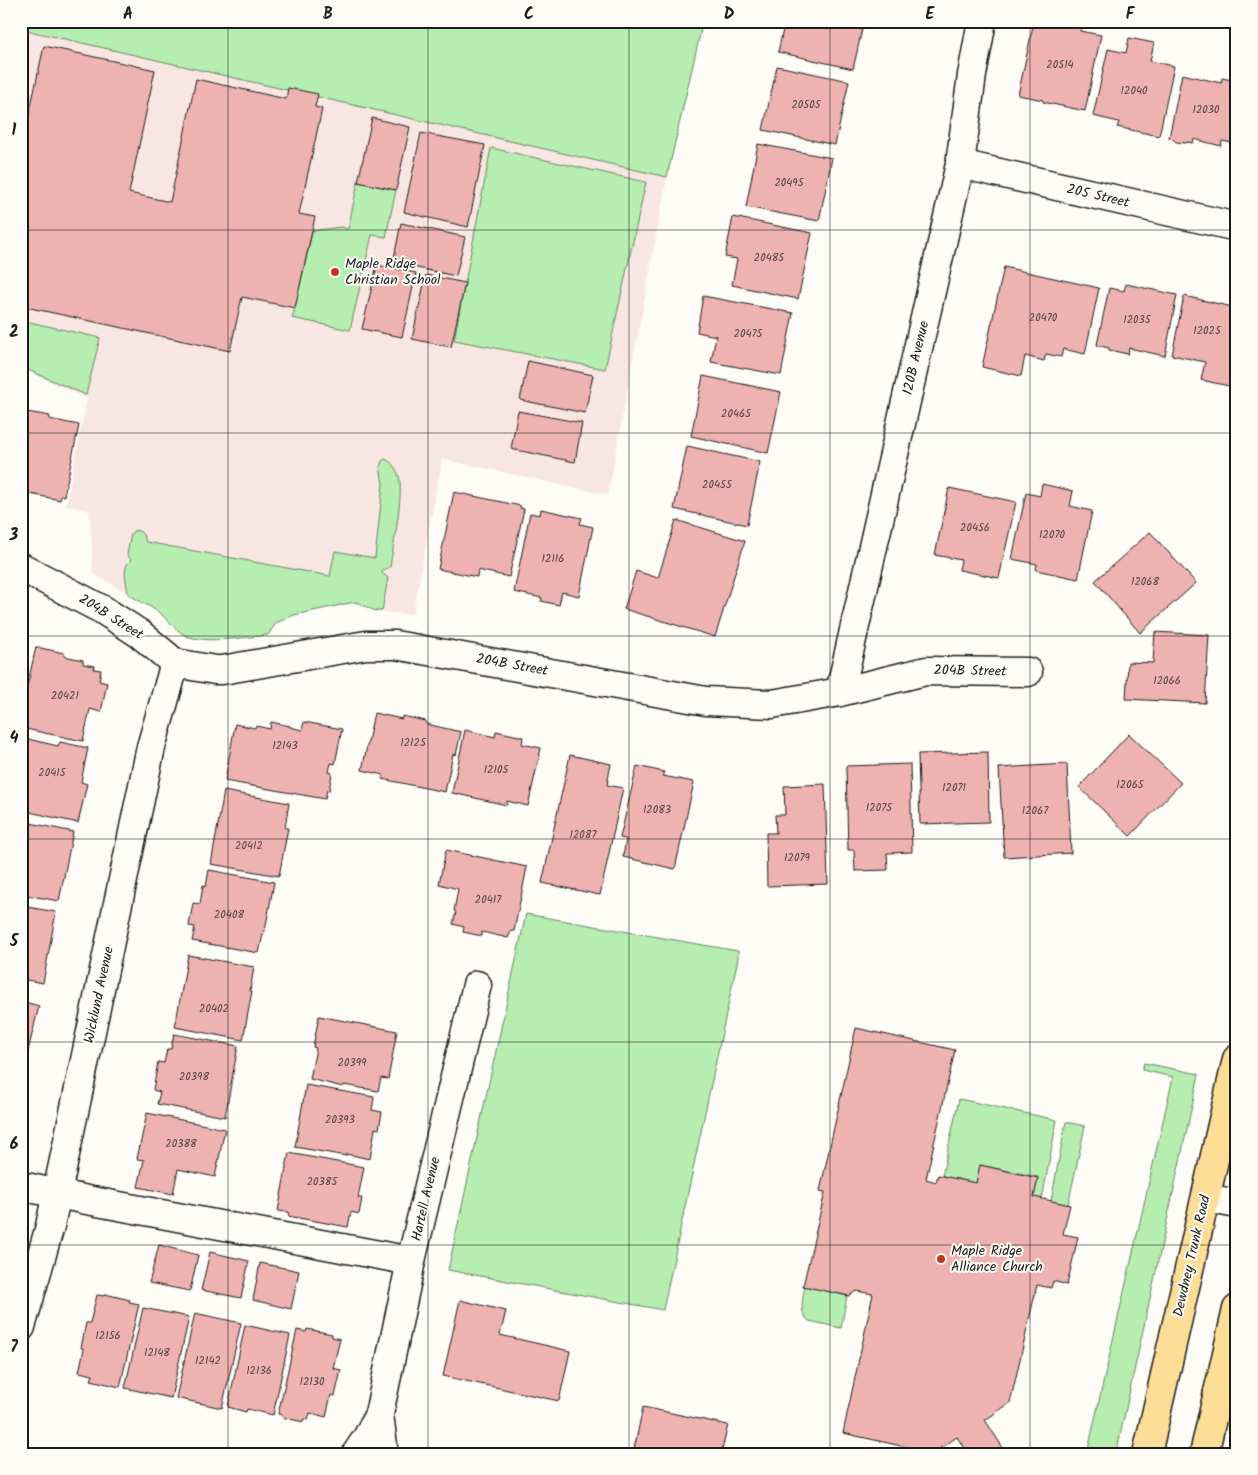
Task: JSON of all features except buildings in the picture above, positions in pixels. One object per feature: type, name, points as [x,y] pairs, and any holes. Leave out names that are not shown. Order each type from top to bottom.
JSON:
[{"type":"main road","name":"Dewdney Trunk Road","points":[[1147,1454],[1237,1058]]},
{"type":"main road","points":[[1204,1454],[1227,1395],[1237,1309]]},
{"type":"street","name":"120B Avenue","points":[[840,692],[960,164],[972,76],[982,21]]},
{"type":"street","name":"205 Street","points":[[960,164],[1237,227]]},
{"type":"street","name":"204B Street","points":[[21,567],[103,610],[140,634],[175,663],[222,670],[366,645],[395,645],[706,701],[772,704],[840,692],[926,671],[1028,672]]},
{"type":"street","name":"Wicklund Avenue","points":[[21,1327],[58,1194],[151,747],[175,663]]},
{"type":"street","name":"Hartell Avenue","points":[[356,1454],[379,1414],[411,1261],[477,985]]},
{"type":"street","points":[[21,1186],[411,1261]]},
{"type":"street","points":[[1206,1198],[1237,1204]]},
{"type":"street","name":"Hartell Avenue","points":[[379,1414],[384,1454]]},
{"type":"shaded area","name":"Maple Ridge Christian School","points":[[21,21],[703,21],[667,177],[608,495],[442,459],[413,614],[375,612],[365,605],[355,602],[294,615],[276,623],[268,635],[205,640],[187,636],[160,613],[93,573],[90,511],[66,505],[87,399],[21,367]]},
{"type":"green space","points":[[21,21],[703,21],[667,177],[21,29]]},
{"type":"green space","points":[[491,148],[646,182],[605,369],[454,340]]},
{"type":"green space","points":[[358,182],[396,190],[386,237],[372,235],[350,330],[292,318],[311,231],[341,227],[348,229]]},
{"type":"green space","points":[[21,320],[100,338],[86,395],[21,367]]},
{"type":"green space","points":[[385,459],[392,464],[398,473],[400,495],[398,521],[390,567],[383,570],[382,573],[388,578],[382,611],[355,602],[294,615],[276,623],[268,635],[205,640],[183,634],[157,611],[128,594],[125,571],[131,560],[127,554],[133,531],[140,532],[146,542],[330,576],[335,551],[375,558],[383,484],[380,466]]},
{"type":"green space","points":[[526,914],[738,951],[663,1310],[448,1270]]},
{"type":"green space","points":[[1144,1063],[1199,1074],[1116,1454],[1087,1454],[1173,1077],[1142,1070]]},
{"type":"green space","points":[[959,1099],[1057,1120],[1042,1199],[1034,1197],[1038,1177],[980,1165],[976,1183],[942,1176]]},
{"type":"green space","points":[[1066,1122],[1085,1126],[1068,1205],[1051,1201]]},
{"type":"green space","points":[[805,1286],[847,1296],[841,1328],[809,1321],[803,1314],[802,1305]]},
{"type":"place","name":"Maple Ridge Christian School","points":[[335,272]]},
{"type":"place","name":"Maple Ridge Alliance Church","points":[[941,1259]]}]
